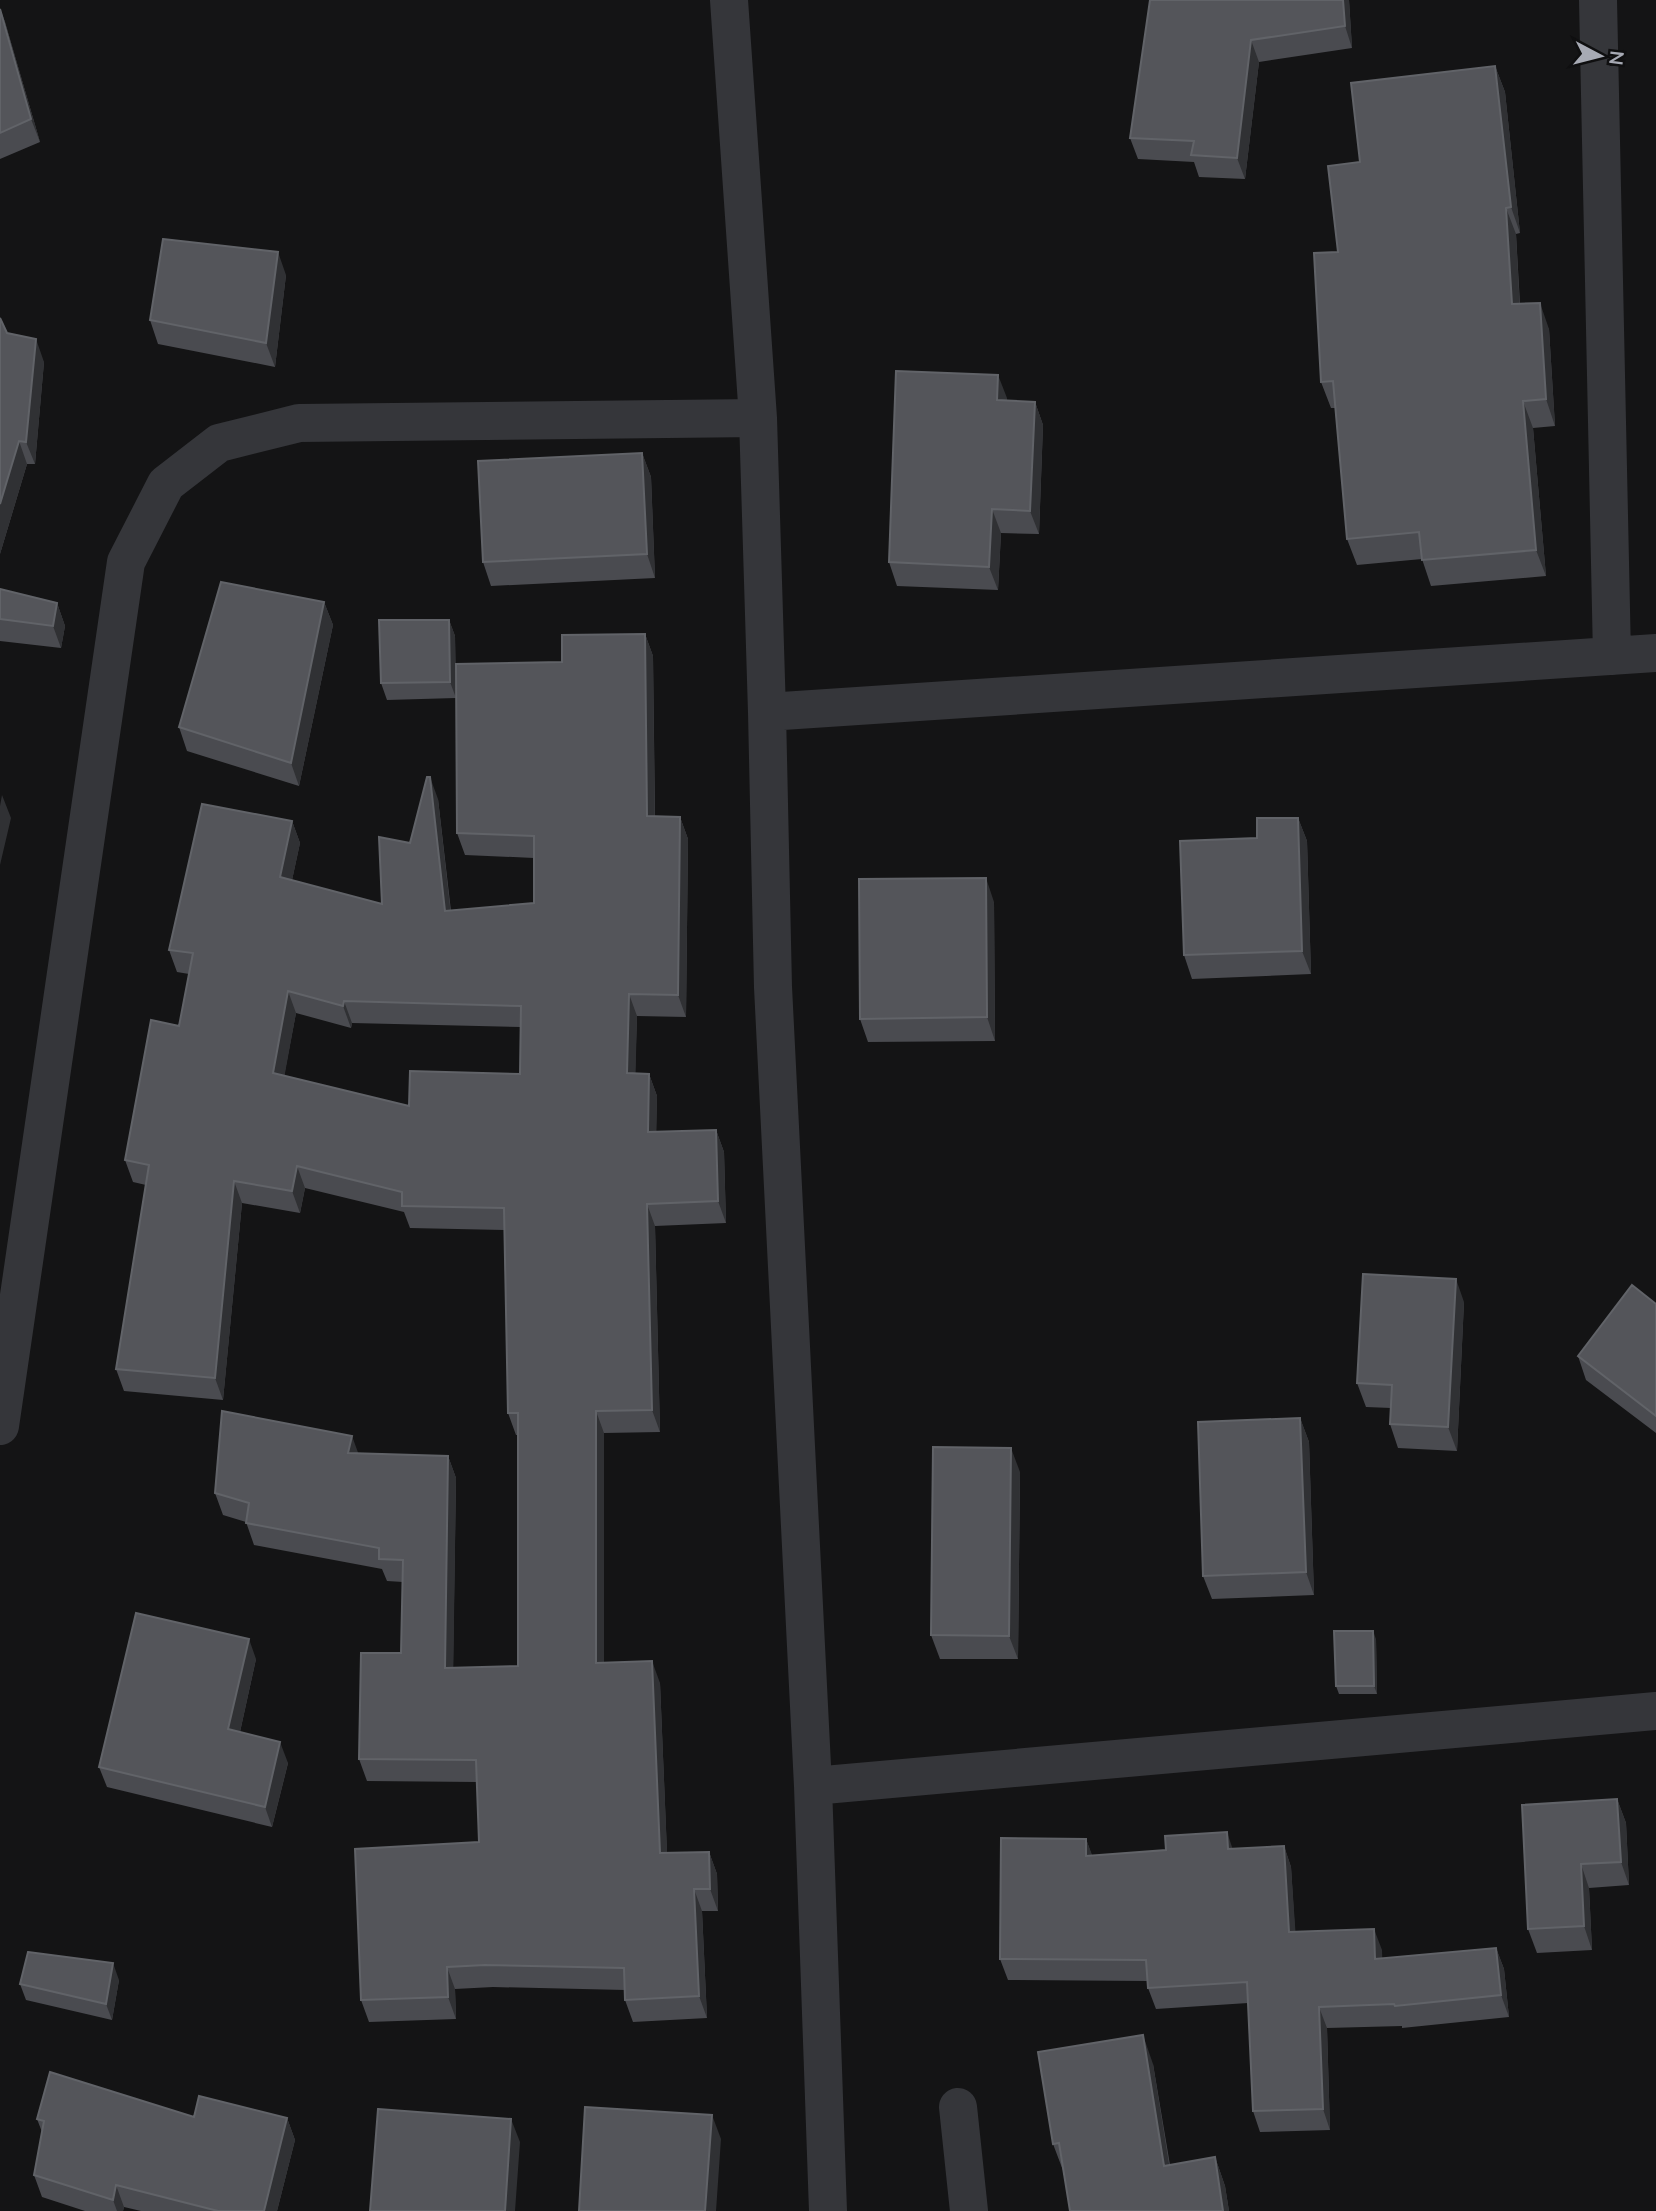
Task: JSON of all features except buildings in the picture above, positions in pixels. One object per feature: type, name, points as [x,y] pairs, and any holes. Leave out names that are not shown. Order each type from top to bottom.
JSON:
[{"type":"street","points":[[729,0],[758,418],[768,712],[773,987],[813,1786],[828,2211]]},
{"type":"street","points":[[1598,0],[1612,656]]},
{"type":"street","points":[[0,1426],[126,562],[166,484],[219,443],[299,423],[758,418]]},
{"type":"street","points":[[768,712],[1656,653]]},
{"type":"street","points":[[813,1786],[1656,1711]]},
{"type":"street","points":[[958,2107],[969,2211]]}]
